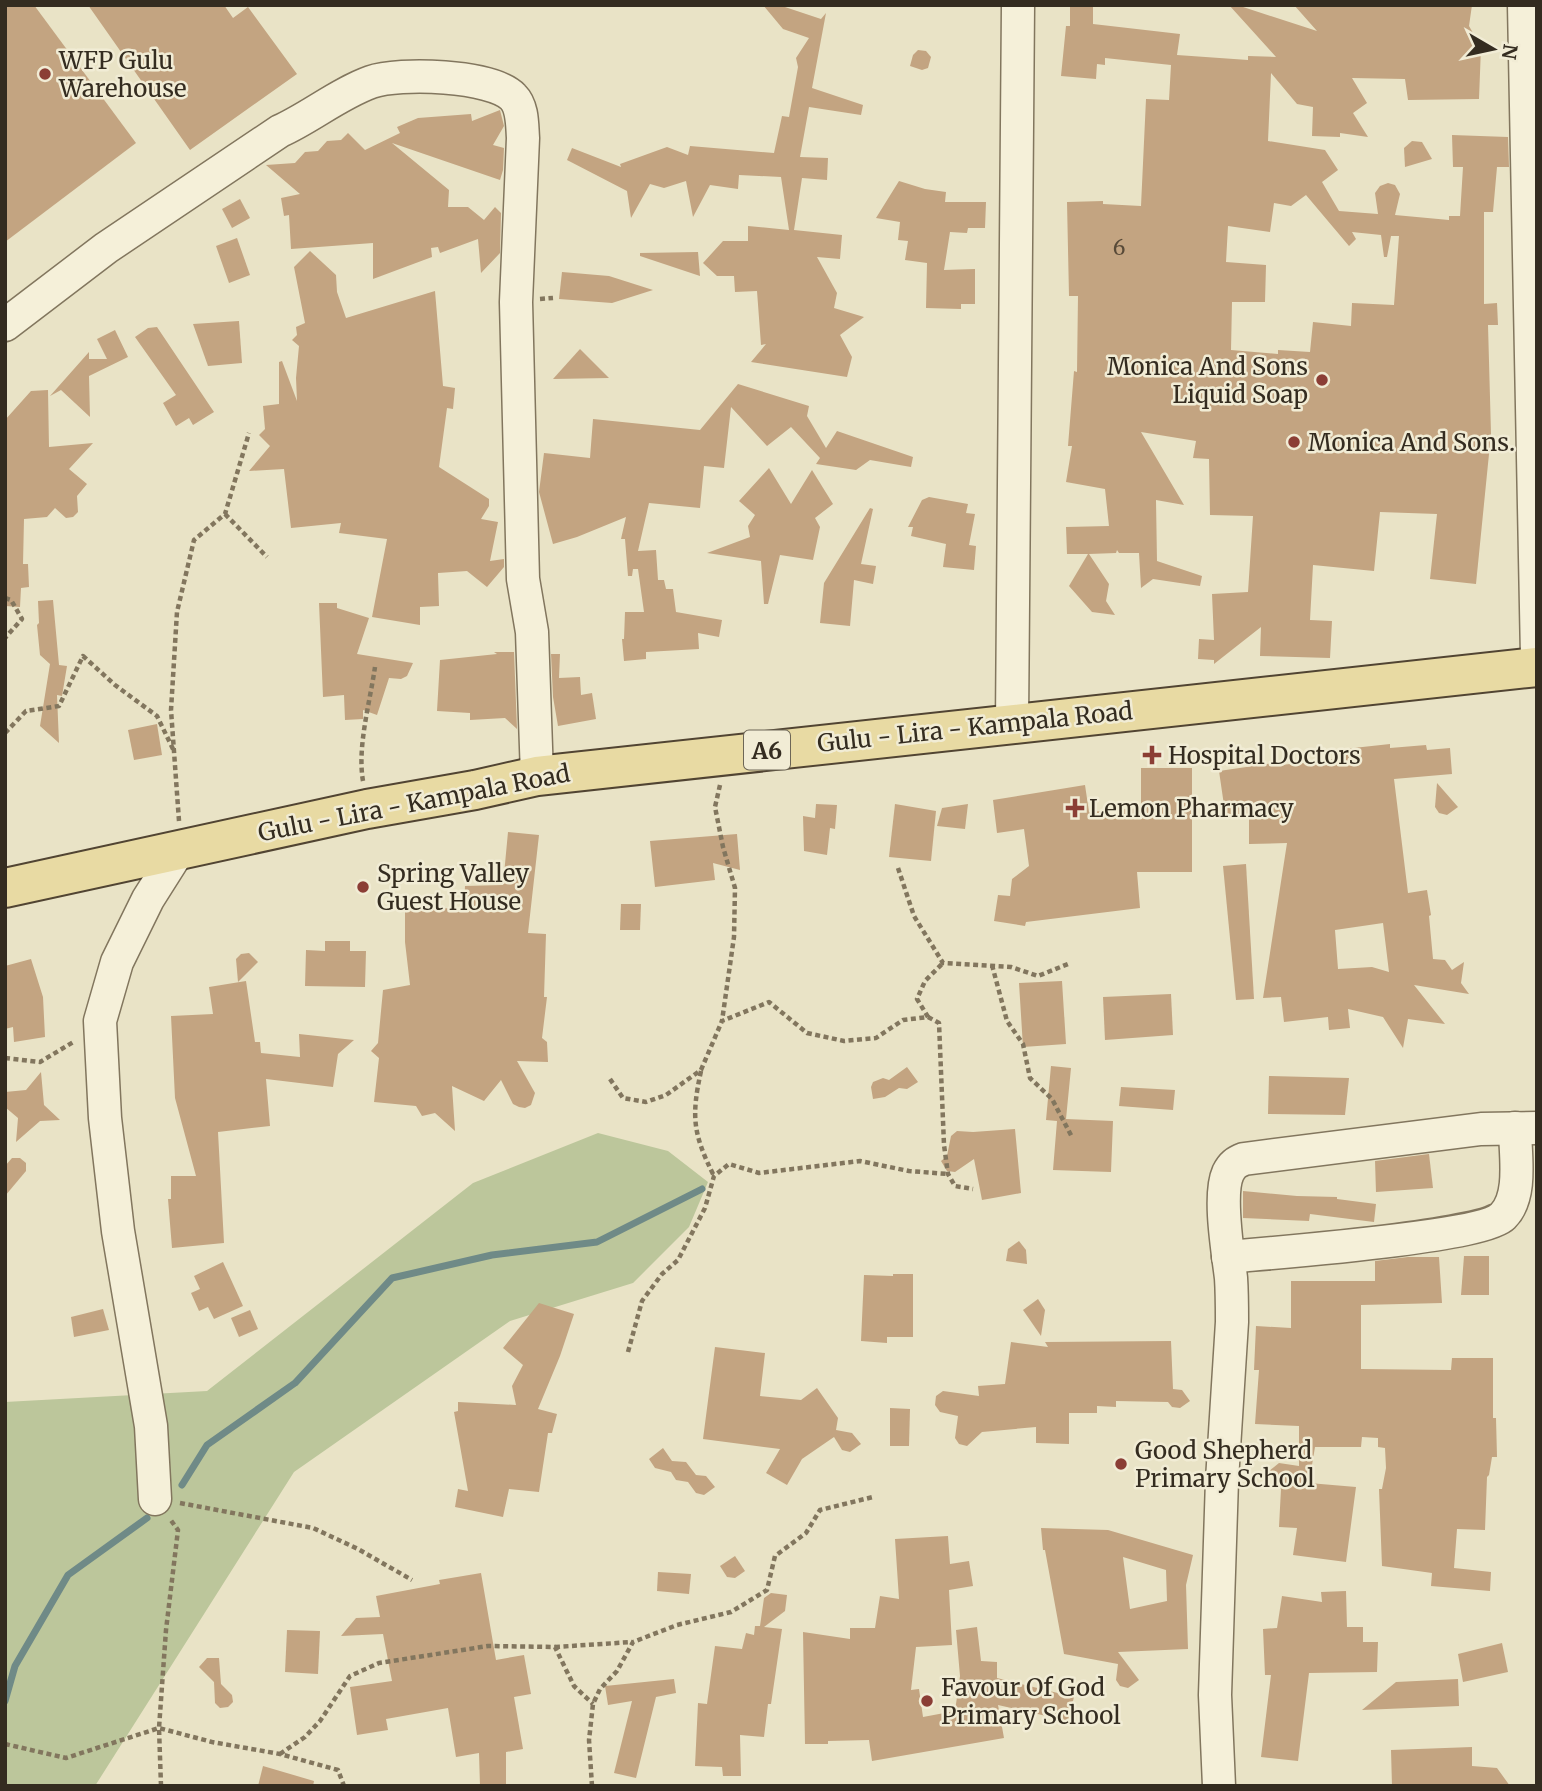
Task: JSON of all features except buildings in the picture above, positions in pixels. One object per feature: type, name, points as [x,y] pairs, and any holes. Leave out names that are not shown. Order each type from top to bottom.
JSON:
[{"type":"main road","name":"Gulu - Lira - Kampala Road","points":[[5,888],[368,809],[537,776],[1537,667]]},
{"type":"street","points":[[1012,723],[1018,5]]},
{"type":"street","points":[[1524,5],[1537,656]]},
{"type":"street","points":[[5,325],[106,248],[280,131],[306,119],[344,94],[372,82],[400,76],[458,79],[501,88],[515,98],[521,114],[523,138],[516,302],[523,579],[532,632],[537,776]]},
{"type":"street","points":[[155,1499],[151,1426],[118,1231],[106,1130],[100,1021],[117,962],[148,899],[179,850]]},
{"type":"street","points":[[1219,1786],[1215,1695],[1222,1480],[1232,1322],[1228,1256],[1225,1195],[1227,1175],[1234,1163],[1244,1159],[1481,1129],[1526,1128],[1514,1193],[1502,1218],[1432,1235],[1228,1256]]},
{"type":"path","points":[[179,850],[172,710],[177,612],[194,540],[225,514],[249,433]]},
{"type":"path","points":[[225,514],[267,556]]},
{"type":"path","points":[[5,598],[11,600],[22,619],[5,638]]},
{"type":"path","points":[[5,733],[26,711],[59,706],[83,656],[115,685],[157,716],[175,755]]},
{"type":"path","points":[[368,809],[360,768],[375,667]]},
{"type":"path","points":[[714,1176],[698,1141],[693,1106],[701,1070],[722,1021],[734,937],[735,888],[715,807],[727,754]]},
{"type":"path","points":[[898,868],[914,916],[943,963]]},
{"type":"path","points":[[973,1189],[955,1186],[948,1174],[944,1145],[939,1023],[928,1017],[917,999],[925,982],[943,963],[1011,967],[1038,976],[1068,964]]},
{"type":"path","points":[[992,965],[1007,1021],[1023,1044],[1030,1078],[1052,1099],[1072,1137]]},
{"type":"path","points":[[722,1021],[769,1002],[807,1033],[844,1041],[876,1038],[903,1020],[928,1017]]},
{"type":"path","points":[[5,1058],[40,1062],[66,1047],[100,1021]]},
{"type":"path","points":[[610,1079],[623,1098],[646,1102],[666,1095],[701,1070]]},
{"type":"path","points":[[628,1352],[642,1301],[662,1274],[678,1260],[705,1208],[714,1176],[729,1164],[759,1173],[860,1161],[909,1171],[948,1174]]},
{"type":"path","points":[[281,1754],[305,1737],[320,1721],[350,1676],[379,1663],[488,1646],[555,1647],[632,1642],[677,1625],[731,1612],[767,1590],[775,1556],[806,1533],[820,1510],[873,1497]]},
{"type":"path","points":[[155,1499],[313,1528],[358,1549],[412,1580]]},
{"type":"path","points":[[155,1499],[178,1530],[166,1630],[159,1728],[160,1786]]},
{"type":"path","points":[[592,1786],[589,1740],[593,1704],[600,1689],[617,1671],[632,1642]]},
{"type":"path","points":[[555,1647],[574,1686],[593,1704]]},
{"type":"path","points":[[5,1744],[66,1758],[159,1728],[212,1742],[281,1754],[338,1770],[344,1786]]},
{"type":"green space","points":[[598,1133],[668,1151],[708,1182],[689,1227],[633,1283],[510,1321],[294,1472],[95,1786],[5,1786],[5,1402],[207,1391],[473,1183]]},
{"type":"waterway","points":[[182,1485],[207,1445],[295,1383],[392,1278],[492,1255],[597,1242],[702,1189]]},
{"type":"waterway","points":[[5,1701],[15,1666],[68,1575],[147,1518]]},
{"type":"place","name":"WFP Gulu Warehouse","points":[[45,74]]},
{"type":"place","name":"Monica And Sons Liquid Soap","points":[[1322,380]]},
{"type":"place","name":"Monica And Sons.","points":[[1294,442]]},
{"type":"place","name":"Hospital Doctors","points":[[1152,755]]},
{"type":"place","name":"Lemon Pharmacy","points":[[1075,808]]},
{"type":"place","name":"Spring Valley Guest House","points":[[363,887]]},
{"type":"place","name":"Good Shepherd Primary School","points":[[1121,1464]]},
{"type":"place","name":"Favour Of God Primary School","points":[[927,1701]]}]
